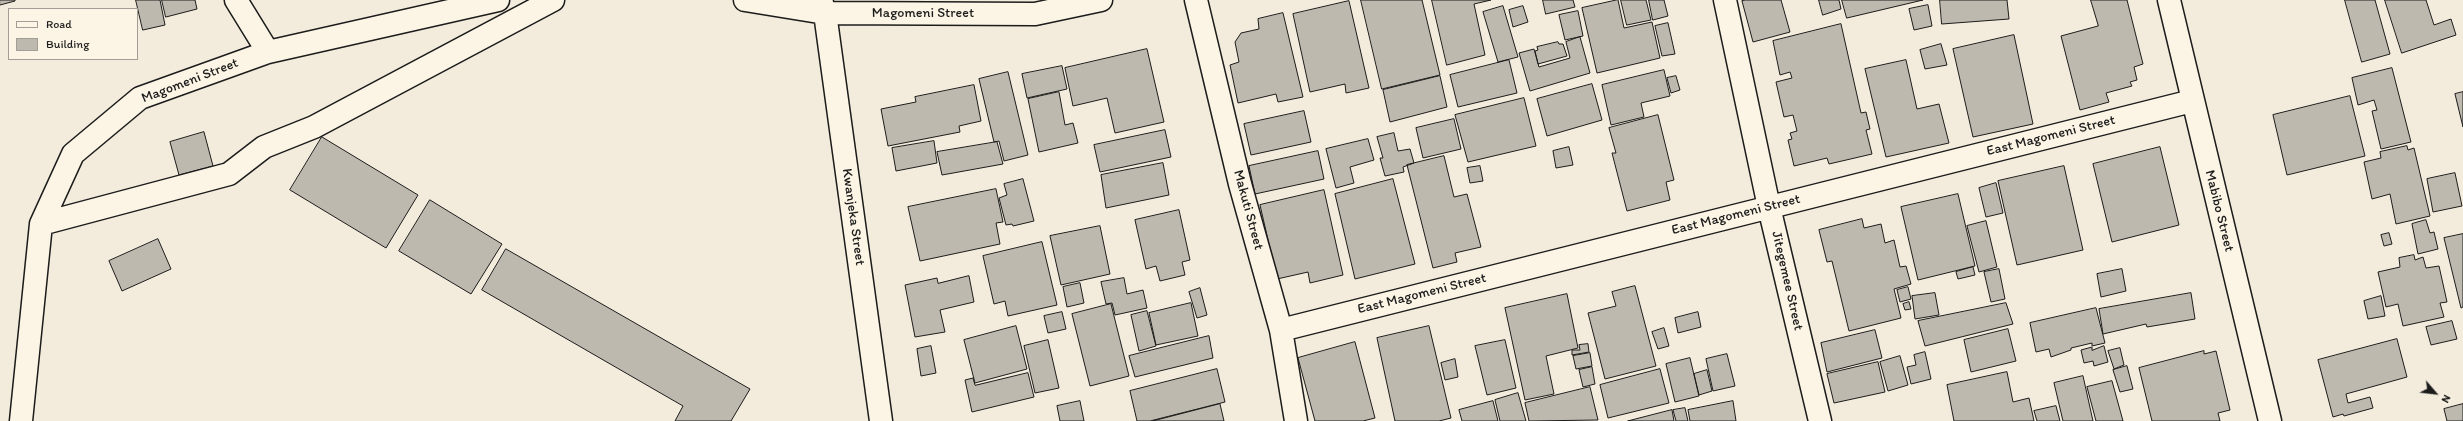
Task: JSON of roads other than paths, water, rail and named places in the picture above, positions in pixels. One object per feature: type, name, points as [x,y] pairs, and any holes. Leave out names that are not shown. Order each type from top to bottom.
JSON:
[{"type":"street","points":[[236,0],[268,52]]},
{"type":"street","name":"Magomeni Street","points":[[21,421],[42,224],[73,154],[140,98],[268,52],[498,0]]},
{"type":"street","points":[[42,224],[229,174],[264,147],[314,128],[553,0]]},
{"type":"street","name":"Magomeni Street","points":[[745,0],[823,6],[1035,14],[1101,0]]},
{"type":"street","name":"Makuti Street","points":[[1196,0],[1240,184],[1281,330],[1296,421]]},
{"type":"street","name":"Jitegemee Street","points":[[1725,0],[1769,207],[1820,421]]},
{"type":"street","name":"Mabibo Street","points":[[2169,0],[2270,421]]},
{"type":"street","name":"Kwanjeka Street","points":[[823,6],[880,421]]},
{"type":"street","name":"East Magomeni Street","points":[[1281,330],[2192,101]]}]
